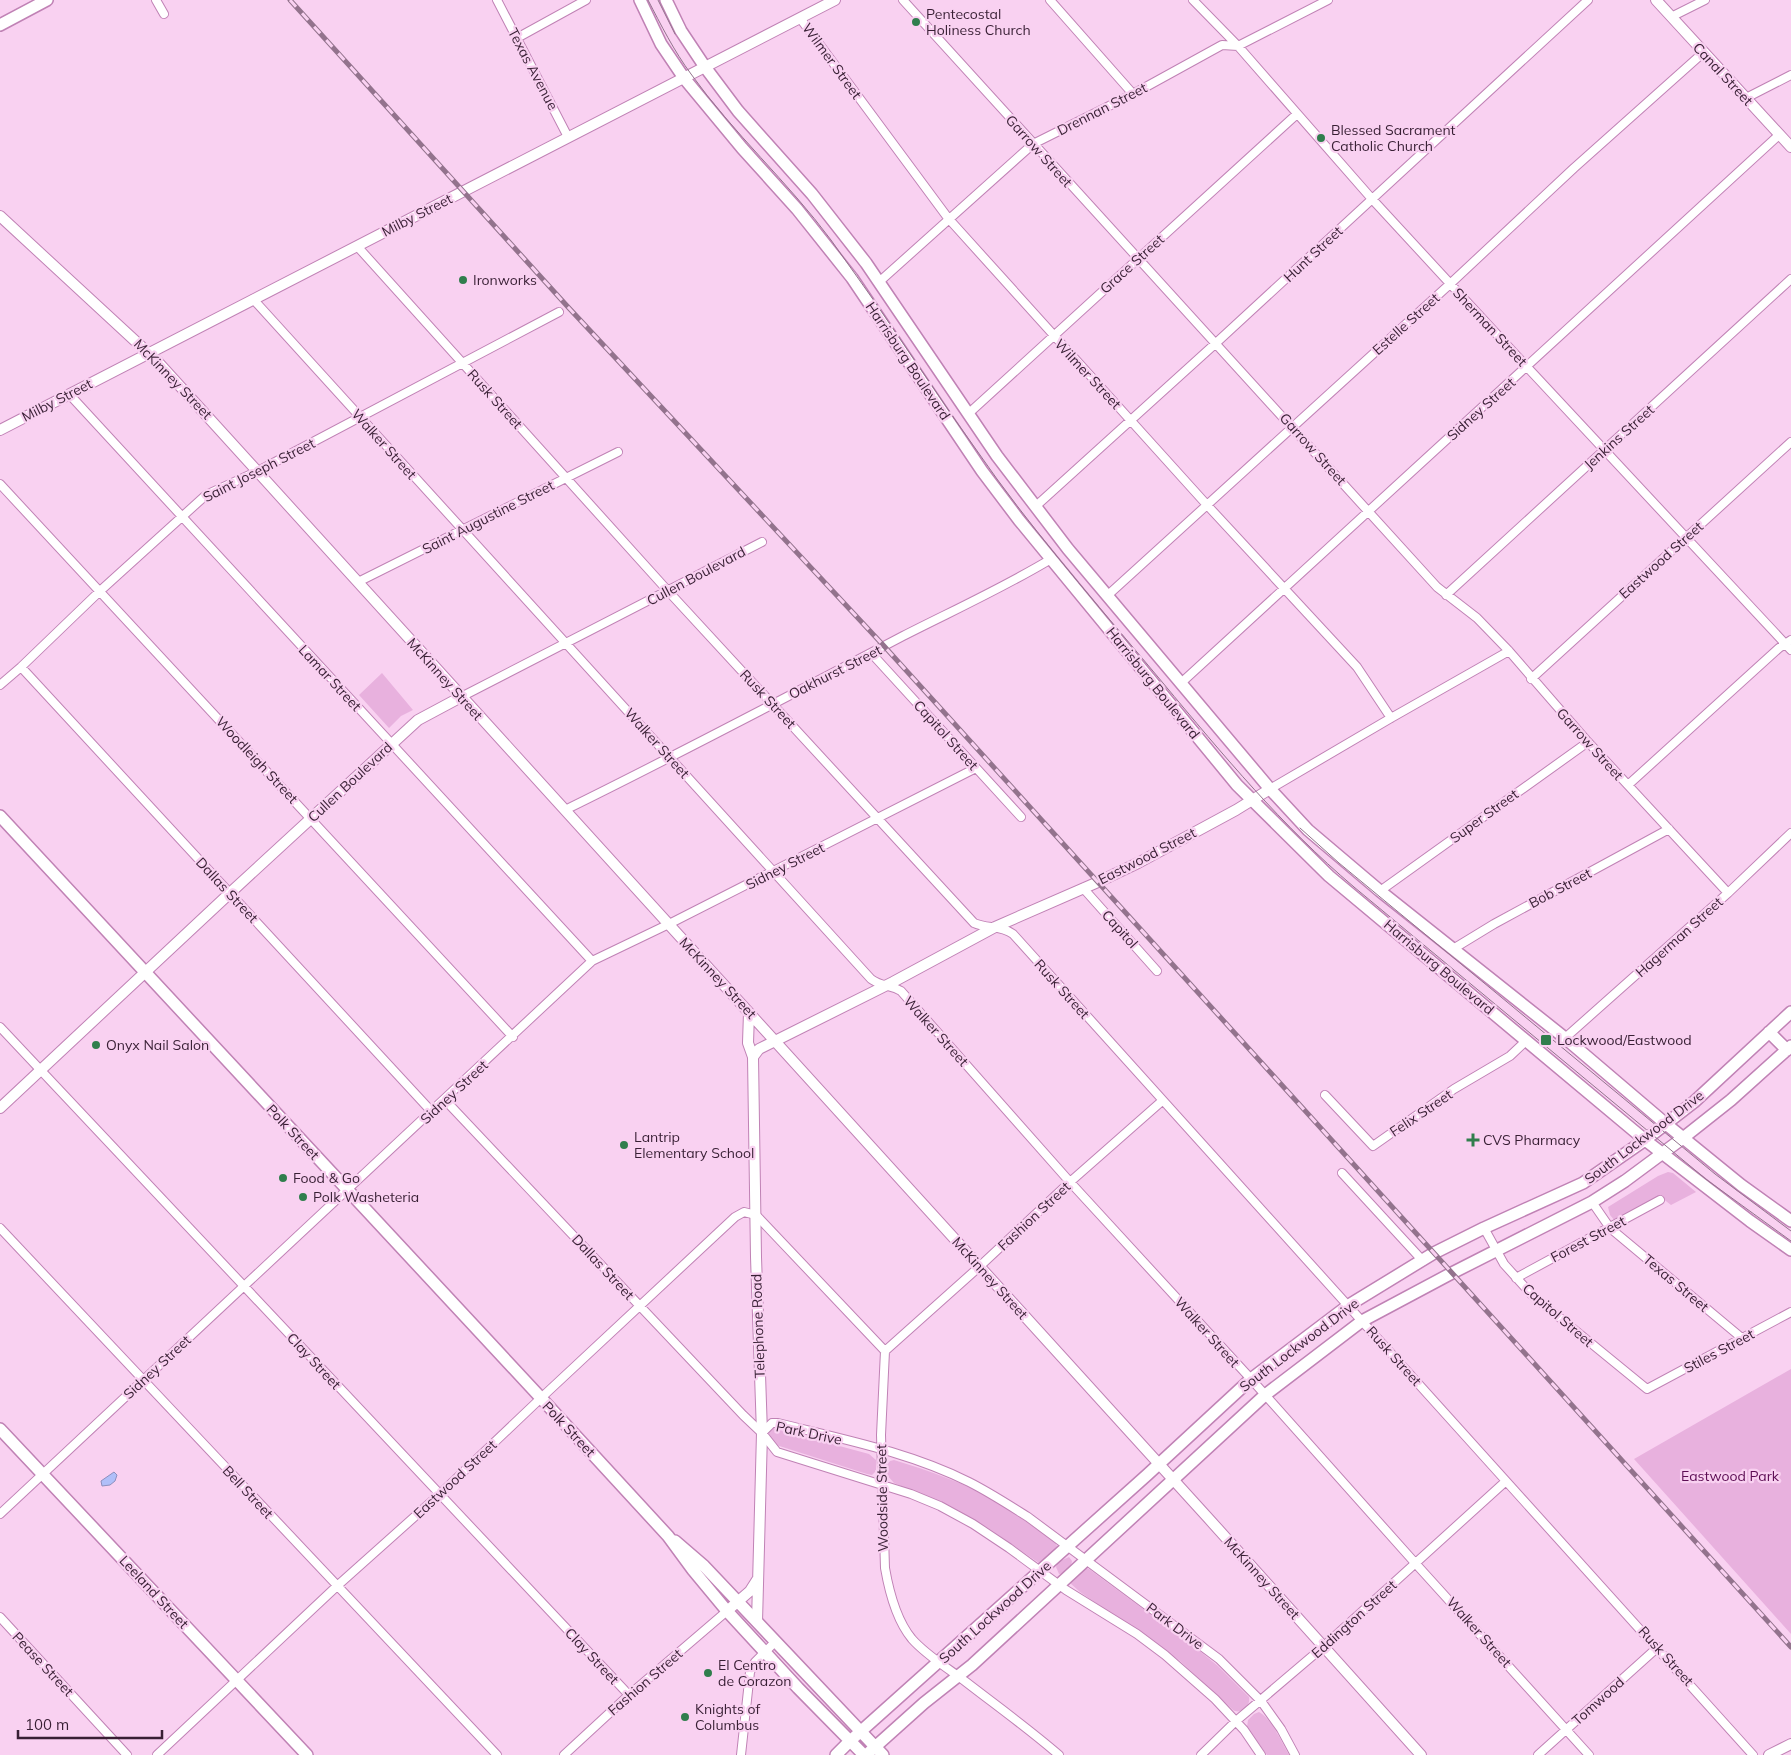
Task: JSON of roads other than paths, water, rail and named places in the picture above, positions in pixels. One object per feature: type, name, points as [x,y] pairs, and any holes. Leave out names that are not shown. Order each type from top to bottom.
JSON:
[{"type":"main road","points":[[0,25],[47,0]]},
{"type":"main road","name":"Harrisburg Boulevard","points":[[640,0],[661,44],[684,78],[742,148],[797,209],[852,278],[982,471],[1051,559],[1224,770],[1251,800],[1329,876],[1644,1140],[1791,1250]]},
{"type":"main road","name":"Harrisburg Boulevard","points":[[666,0],[681,31],[705,67],[738,111],[812,194],[879,282],[997,456],[1068,549],[1270,789],[1308,830],[1380,891],[1566,1038],[1666,1124],[1741,1185],[1791,1221]]},
{"type":"main road","name":"Polk Street","points":[[0,816],[668,1536],[727,1611],[798,1688],[865,1755]]},
{"type":"main road","name":"South Lockwood Drive","points":[[836,1755],[842,1751],[850,1740],[1159,1464],[1251,1379],[1349,1305],[1434,1253],[1484,1228],[1583,1184],[1694,1102],[1791,1012]]},
{"type":"main road","points":[[1770,1032],[1789,1048]]},
{"type":"main road","name":"South Lockwood Drive","points":[[865,1755],[879,1751],[957,1676],[972,1665],[1060,1585],[1265,1395],[1362,1321],[1592,1202],[1625,1181],[1731,1100],[1789,1048]]},
{"type":"main road","name":"Leeland Street","points":[[0,1429],[306,1755]]},
{"type":"main road","name":"Polk Street","points":[[668,1536],[704,1566],[879,1751]]},
{"type":"street","points":[[156,0],[164,14]]},
{"type":"street","name":"Texas Avenue","points":[[497,0],[568,137]]},
{"type":"street","points":[[516,38],[586,0]]},
{"type":"street","name":"Garrow Street","points":[[903,0],[1369,512],[1446,595],[1477,618],[1509,651],[1588,742],[1728,894]]},
{"type":"street","points":[[1050,0],[1133,94]]},
{"type":"street","name":"Sherman Street","points":[[1193,0],[1238,46],[1372,199],[1604,451],[1789,645]]},
{"type":"street","name":"Drennan Street","points":[[879,282],[948,218],[1033,144],[1133,94],[1222,45],[1238,46],[1328,0]]},
{"type":"street","name":"Hunt Street","points":[[1036,506],[1216,344],[1588,0]]},
{"type":"street","name":"Canal Street","points":[[1656,0],[1791,148]]},
{"type":"street","points":[[1671,17],[1705,0]]},
{"type":"street","name":"Milby Street","points":[[0,430],[800,18],[828,1]]},
{"type":"street","name":"Wilmer Street","points":[[800,18],[948,218],[1207,505],[1357,666],[1391,718]]},
{"type":"street","name":"Estelle Street","points":[[1108,595],[1450,284],[1574,168],[1704,52]]},
{"type":"street","points":[[1746,98],[1791,75]]},
{"type":"street","name":"Grace Street","points":[[968,414],[1297,114]]},
{"type":"street","name":"Sidney Street","points":[[1182,683],[1779,135]]},
{"type":"street","name":"McKinney Street","points":[[0,216],[150,353],[776,1041],[1421,1755]]},
{"type":"street","name":"Rusk Street","points":[[357,246],[668,591],[974,923],[982,927],[995,927],[1007,930],[1013,934],[1754,1755]]},
{"type":"street","name":"Jenkins Street","points":[[1446,595],[1791,279]]},
{"type":"street","name":"Walker Street","points":[[253,299],[871,979],[878,985],[893,986],[901,991],[1070,1182],[1251,1379],[1589,1755]]},
{"type":"street","name":"Saint Joseph Street","points":[[0,685],[206,495],[258,471],[559,312]]},
{"type":"street","name":"Lamar Street","points":[[69,394],[592,961]]},
{"type":"street","name":"Eastwood Street","points":[[1531,678],[1791,442]]},
{"type":"street","name":"Saint Augustine Street","points":[[358,582],[618,452]]},
{"type":"street","name":"Woodleigh Street","points":[[0,484],[312,818],[513,1037]]},
{"type":"street","name":"Cullen Boulevard","points":[[0,1108],[418,720],[762,542]]},
{"type":"street","name":"Oakhurst Street","points":[[565,810],[1005,586],[1051,559]]},
{"type":"street","points":[[1628,785],[1779,648],[1789,645]]},
{"type":"street","name":"Eastwood Street","points":[[776,1041],[995,927],[1138,863],[1509,651]]},
{"type":"street","name":"Capitol Street","points":[[872,654],[1021,818]]},
{"type":"street","name":"Dallas Street","points":[[21,667],[432,1112]]},
{"type":"street","name":"Super Street","points":[[1380,891],[1588,742]]},
{"type":"street","name":"Sidney Street","points":[[0,1514],[513,1037],[592,961],[669,924],[976,768]]},
{"type":"street","name":"Bob Street","points":[[1453,948],[1669,829]]},
{"type":"street","name":"Hagerman Street","points":[[1566,1038],[1728,894],[1791,833]]},
{"type":"street","name":"Capitol","points":[[1082,888],[1157,971]]},
{"type":"street","name":"Telephone Road","points":[[749,1012],[748,1043],[753,1057],[762,1433],[757,1622]]},
{"type":"street","name":"Clay Street","points":[[0,1027],[629,1695]]},
{"type":"street","name":"Felix Street","points":[[1325,1095],[1372,1146],[1454,1090],[1510,1056],[1527,1040]]},
{"type":"street","points":[[753,1057],[758,1050],[776,1041]]},
{"type":"street","name":"Dallas Street","points":[[445,1100],[639,1306],[762,1433]]},
{"type":"street","name":"Fashion Street","points":[[884,1351],[1162,1101]]},
{"type":"street","points":[[1342,1173],[1422,1261]]},
{"type":"street","name":"Forest Street","points":[[1516,1278],[1660,1200]]},
{"type":"street","points":[[1592,1202],[1610,1228]]},
{"type":"street","name":"Eastwood Street","points":[[157,1755],[337,1586],[440,1494],[735,1217],[744,1212],[756,1215]]},
{"type":"street","points":[[756,1215],[884,1351]]},
{"type":"street","name":"Bell Street","points":[[0,1228],[497,1755]]},
{"type":"street","name":"Capitol Street","points":[[1484,1228],[1504,1264],[1532,1295],[1647,1389]]},
{"type":"street","name":"Texas Street","points":[[1610,1228],[1743,1338]]},
{"type":"street","name":"Stiles Street","points":[[1647,1389],[1791,1312]]},
{"type":"street","name":"Woodside Street","points":[[884,1351],[881,1450],[883,1548],[888,1590],[898,1614],[911,1638],[957,1676],[1030,1730],[1059,1755]]},
{"type":"street","name":"Park Drive","points":[[1261,1755],[1236,1721],[1202,1686],[1165,1655],[1137,1634],[1060,1585],[973,1524],[940,1506],[882,1484],[777,1452],[762,1433],[772,1423],[778,1424],[881,1450],[923,1463],[970,1482],[1028,1517],[1219,1659],[1261,1701],[1281,1729],[1295,1755]]},
{"type":"street","name":"Eddington Street","points":[[1201,1755],[1236,1721],[1323,1647],[1506,1481]]},
{"type":"street","points":[[727,1611],[750,1592],[758,1579]]},
{"type":"street","name":"Fashion Street","points":[[564,1755],[629,1695],[727,1611]]},
{"type":"street","name":"Pease Street","points":[[0,1617],[127,1755]]},
{"type":"street","points":[[741,1755],[750,1672],[755,1662],[775,1642]]},
{"type":"street","name":"Tomwood","points":[[1538,1755],[1658,1648]]},
{"type":"street","points":[[1770,1755],[1791,1744]]},
{"type":"water","points":[[114,1472],[117,1475],[115,1481],[110,1485],[102,1486],[101,1481]]},
{"type":"tram line","points":[[648,0],[673,47],[707,96],[797,198],[831,240],[976,450],[1017,505],[1100,608],[1254,789],[1302,840],[1354,887],[1707,1180],[1791,1241]]},
{"type":"tram line","points":[[658,0],[675,34]]},
{"type":"tram line","points":[[1300,828],[1339,863],[1715,1174],[1791,1231]]},
{"type":"railway","points":[[290,0],[568,307],[884,646],[1791,1647]]},
{"type":"place","name":"Pentecostal Holiness Church","points":[[916,22]]},
{"type":"place","name":"Blessed Sacrament Catholic Church","points":[[1321,138]]},
{"type":"place","name":"Ironworks","points":[[463,280]]},
{"type":"place","name":"Lockwood/Eastwood","points":[[1546,1040]]},
{"type":"place","name":"Onyx Nail Salon","points":[[96,1045]]},
{"type":"place","name":"CVS Pharmacy","points":[[1473,1140]]},
{"type":"place","name":"Lantrip Elementary School","points":[[624,1145]]},
{"type":"place","name":"Food & Go","points":[[283,1178]]},
{"type":"place","name":"Polk Washeteria","points":[[303,1197]]},
{"type":"place","name":"El Centro de Corazon","points":[[708,1673]]},
{"type":"place","name":"Knights of Columbus","points":[[685,1717]]},
{"type":"park label","name":"Eastwood Park","points":[[1730,1476]]}]
